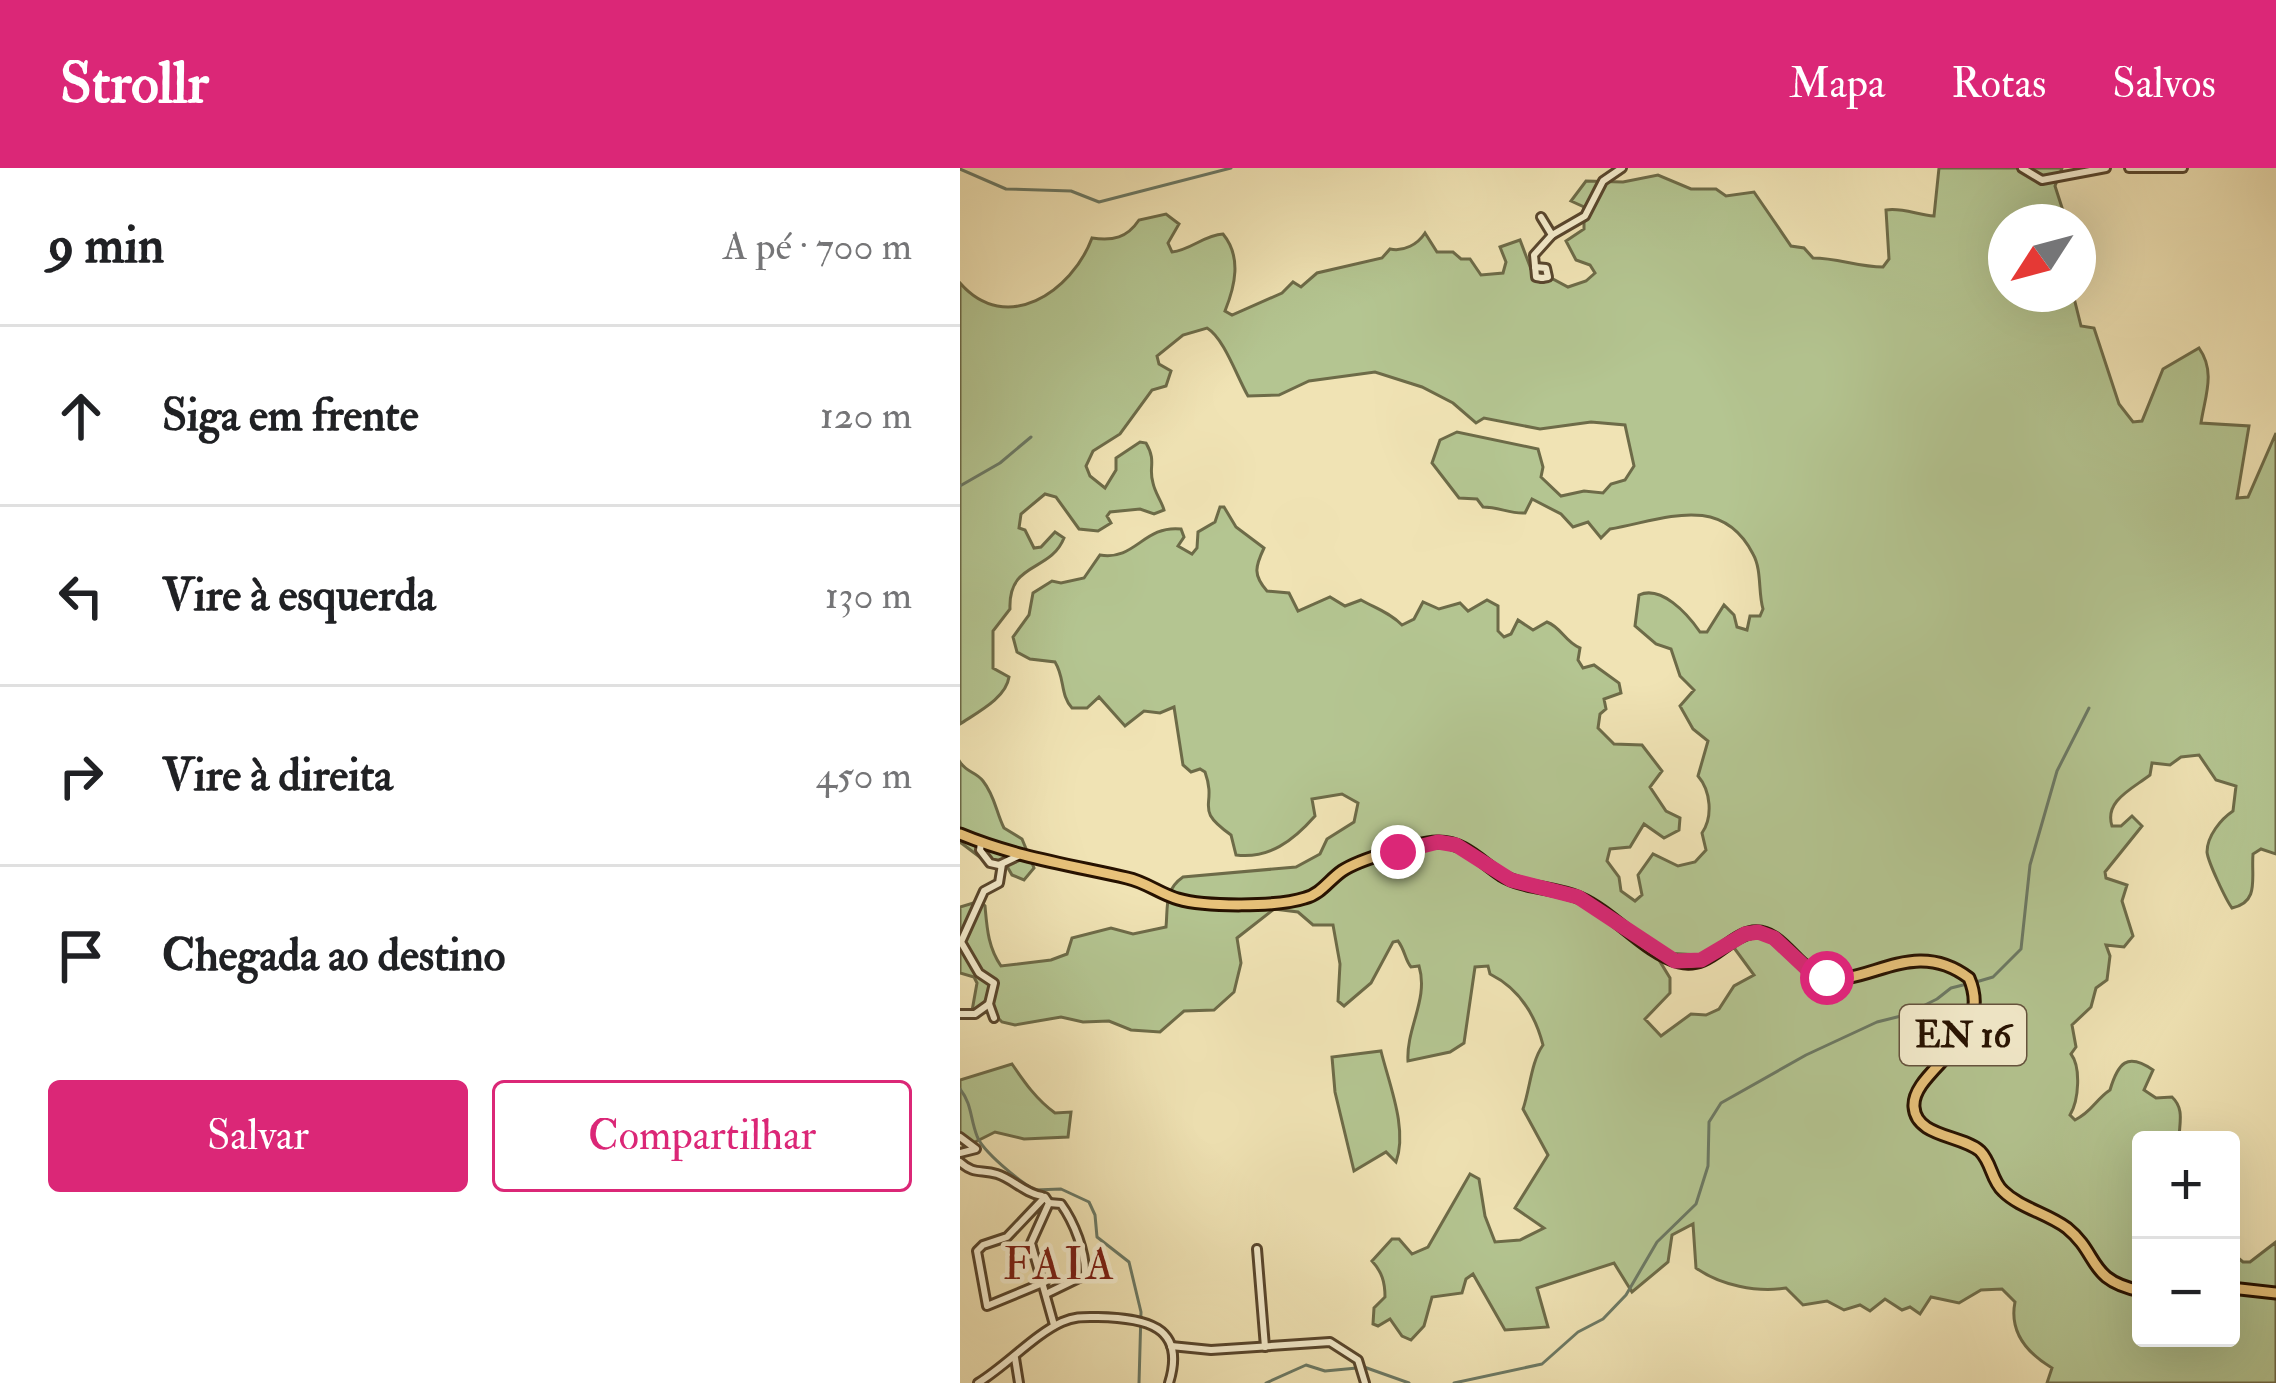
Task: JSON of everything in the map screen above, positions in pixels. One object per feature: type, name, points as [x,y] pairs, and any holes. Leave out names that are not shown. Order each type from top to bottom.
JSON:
[{"type":"main road","name":"EN 16","points":[[960,834],[1018,856],[1131,879],[1180,900],[1282,902],[1312,896],[1358,862],[1438,842],[1474,854],[1511,880],[1578,897],[1675,961],[1701,960],[1745,934],[1758,932],[1774,938],[1806,968],[1827,978],[1903,961],[1950,967],[1969,978],[1974,999],[1971,1014],[1954,1051],[1919,1089],[1913,1105],[1916,1115],[1938,1133],[1977,1148],[2003,1192],[2070,1231],[2110,1282],[2132,1289]]},
{"type":"main road","points":[[2240,1289],[2276,1293]]},
{"type":"street","points":[[1535,267],[1534,255],[1552,235],[1585,216],[1603,181],[1622,168]]},
{"type":"street","points":[[2022,168],[2042,180],[2106,168]]},
{"type":"street","points":[[2129,168],[2183,168]]},
{"type":"street","points":[[1541,217],[1552,235]]},
{"type":"street","points":[[981,843],[990,863],[1018,856]]},
{"type":"street","points":[[994,1018],[989,1004],[994,983],[980,973],[961,942],[984,891],[999,883],[1002,863]]},
{"type":"street","points":[[960,1014],[975,1014],[989,1004]]},
{"type":"street","points":[[960,1137],[976,1149],[960,1157],[977,1174],[996,1173],[1028,1193],[1061,1204],[1070,1215],[1085,1261],[1084,1275],[1046,1294]]},
{"type":"street","points":[[1047,1200],[1031,1243],[1054,1325]]},
{"type":"street","points":[[1045,1282],[987,1306],[977,1251],[1007,1237],[1047,1200]]},
{"type":"street","points":[[1257,1250],[1265,1347]]},
{"type":"street","points":[[978,1383],[1054,1325],[1077,1316],[1138,1318],[1163,1331],[1173,1362],[1169,1383]]},
{"type":"street","points":[[1171,1346],[1210,1350],[1330,1342],[1358,1360],[1365,1383]]},
{"type":"street","points":[[1015,1358],[1019,1383]]},
{"type":"green space","points":[[1939,168],[2062,168],[2055,186],[2061,204],[1988,204],[1988,312],[2078,312],[2081,326],[2094,328],[2119,404],[2133,422],[2142,421],[2163,369],[2199,348],[2208,375],[2201,423],[2249,426],[2237,498],[2248,497],[2276,433],[2276,854],[2261,849],[2253,854],[2250,895],[2232,908],[2207,852],[2216,828],[2233,811],[2236,786],[2216,780],[2199,755],[2181,757],[2170,765],[2152,763],[2150,775],[2116,803],[2112,826],[2121,826],[2132,816],[2142,826],[2105,872],[2106,878],[2127,885],[2122,901],[2133,936],[2124,947],[2106,945],[2110,956],[2107,980],[2096,988],[2091,1007],[2072,1025],[2076,1047],[2071,1054],[2078,1084],[2070,1115],[2075,1120],[2090,1109],[2110,1090],[2125,1063],[2136,1062],[2153,1070],[2144,1090],[2156,1098],[2172,1097],[2179,1107],[2180,1131],[2132,1131],[2132,1347],[2240,1347],[2240,1260],[2250,1262],[2276,1242],[2276,1383],[2047,1383],[2052,1368],[2022,1341],[2015,1323],[2015,1302],[2002,1289],[1981,1290],[1959,1303],[1931,1297],[1920,1314],[1885,1299],[1870,1311],[1860,1305],[1844,1310],[1827,1301],[1803,1305],[1786,1288],[1739,1286],[1696,1268],[1693,1224],[1672,1235],[1668,1262],[1632,1292],[1614,1263],[1537,1288],[1548,1327],[1505,1330],[1473,1274],[1462,1293],[1432,1297],[1424,1326],[1411,1340],[1390,1319],[1373,1324],[1374,1308],[1385,1297],[1382,1278],[1372,1261],[1392,1239],[1399,1239],[1412,1254],[1428,1247],[1470,1174],[1479,1179],[1495,1242],[1520,1240],[1544,1228],[1515,1208],[1548,1155],[1523,1109],[1543,1045],[1524,1003],[1490,974],[1488,966],[1475,967],[1464,1043],[1450,1052],[1408,1061],[1421,978],[1419,966],[1411,967],[1398,941],[1393,942],[1371,983],[1344,1006],[1338,1001],[1340,964],[1333,925],[1313,925],[1298,912],[1274,909],[1237,938],[1241,963],[1234,992],[1214,1010],[1184,1011],[1160,1032],[1061,1017],[1015,1025],[993,1013],[972,1011],[977,983],[974,977],[960,973],[960,907],[980,901],[985,906],[991,944],[1001,966],[1051,960],[1067,954],[1072,938],[1111,928],[1133,934],[1166,927],[1170,893],[1183,877],[1296,867],[1320,854],[1327,839],[1354,822],[1358,803],[1342,794],[1312,799],[1315,816],[1289,840],[1270,851],[1236,855],[1231,835],[1209,812],[1205,772],[1191,772],[1183,765],[1174,707],[1160,713],[1144,711],[1125,726],[1099,697],[1087,708],[1072,708],[1055,662],[1017,652],[1013,637],[1029,615],[1033,593],[1052,581],[1084,578],[1100,555],[1122,553],[1168,529],[1181,529],[1184,537],[1178,546],[1192,554],[1198,532],[1215,522],[1224,507],[1236,527],[1264,548],[1257,571],[1262,585],[1267,591],[1289,593],[1298,611],[1330,597],[1345,606],[1361,600],[1402,625],[1414,619],[1423,602],[1439,609],[1460,603],[1468,611],[1487,600],[1498,606],[1498,631],[1504,637],[1518,620],[1533,630],[1552,624],[1580,648],[1578,660],[1583,668],[1594,665],[1619,683],[1621,693],[1604,699],[1606,709],[1598,728],[1614,744],[1642,745],[1662,771],[1650,787],[1666,811],[1680,818],[1679,830],[1664,838],[1644,824],[1630,847],[1610,849],[1607,861],[1619,877],[1621,891],[1635,901],[1642,895],[1638,875],[1653,854],[1678,866],[1695,862],[1706,850],[1702,833],[1709,812],[1706,789],[1698,776],[1708,741],[1693,729],[1680,706],[1694,690],[1680,676],[1671,649],[1656,644],[1635,626],[1639,595],[1665,597],[1700,632],[1707,632],[1724,605],[1737,627],[1747,630],[1750,616],[1760,616],[1763,609],[1756,560],[1740,535],[1725,523],[1708,516],[1670,517],[1610,529],[1601,538],[1588,522],[1573,527],[1561,514],[1532,499],[1525,513],[1520,513],[1459,498],[1432,463],[1440,440],[1457,432],[1538,449],[1541,477],[1561,496],[1603,493],[1611,484],[1625,480],[1634,466],[1625,425],[1591,422],[1540,429],[1484,418],[1476,423],[1453,403],[1422,387],[1375,372],[1309,381],[1279,395],[1248,396],[1225,349],[1207,328],[1183,335],[1157,356],[1159,364],[1171,371],[1166,386],[1152,390],[1120,434],[1093,451],[1086,466],[1105,488],[1116,470],[1116,458],[1146,443],[1154,487],[1164,510],[1154,514],[1140,509],[1110,512],[1111,523],[1098,531],[1079,529],[1056,497],[1045,494],[1021,514],[1019,528],[1034,548],[1055,532],[1064,538],[1058,549],[1016,583],[1010,609],[993,631],[993,668],[1009,677],[1007,685],[990,704],[960,724],[960,283],[997,306],[1036,301],[1069,275],[1092,238],[1119,237],[1139,220],[1166,214],[1179,224],[1168,243],[1172,252],[1216,235],[1223,234],[1229,243],[1235,272],[1225,311],[1232,315],[1282,293],[1293,282],[1301,287],[1317,273],[1382,258],[1390,249],[1415,244],[1425,233],[1437,252],[1470,259],[1481,275],[1503,273],[1506,262],[1500,247],[1520,240],[1534,277],[1551,278],[1568,287],[1595,273],[1590,265],[1576,260],[1566,241],[1584,229],[1584,207],[1571,201],[1586,181],[1623,182],[1658,175],[1691,189],[1716,189],[1726,196],[1754,192],[1791,246],[1804,248],[1813,258],[1883,267],[1889,259],[1886,210],[1934,216]],"holes":[[[1722,944],[1732,945],[1754,975],[1734,986],[1719,1009],[1706,1015],[1691,1014],[1661,1036],[1645,1019],[1670,993],[1670,978],[1659,960],[1667,953],[1699,955]]]},
{"type":"green space","points":[[960,762],[987,787],[1004,828],[1022,839],[1034,868],[1024,880],[1012,875],[1004,861],[981,858],[960,842]]},
{"type":"green space","points":[[1381,1051],[1396,1106],[1399,1149],[1396,1162],[1386,1152],[1354,1171],[1335,1092],[1332,1057]]},
{"type":"green space","points":[[1012,1064],[1048,1108],[1055,1113],[1071,1112],[1068,1137],[1024,1139],[995,1132],[973,1143],[960,1135],[960,1080]]},
{"type":"waterway","points":[[960,169],[1006,189],[1071,191],[1099,202],[1231,168]]},
{"type":"waterway","points":[[960,486],[1000,463],[1031,437]]},
{"type":"waterway","points":[[1976,982],[1993,977],[2021,949],[2030,865],[2057,771],[2089,708]]},
{"type":"waterway","points":[[1454,1383],[1542,1364],[1578,1332],[1603,1319],[1626,1295],[1657,1242],[1696,1204],[1708,1166],[1709,1122],[1721,1103],[1806,1055],[1967,984]]},
{"type":"waterway","points":[[960,1089],[977,1136],[994,1158],[1035,1190],[1061,1189],[1089,1202],[1097,1237],[1129,1262],[1141,1312],[1139,1383]]},
{"type":"waterway","points":[[1266,1383],[1306,1365],[1325,1371],[1357,1368]]},
{"type":"waterway","points":[[1364,1367],[1409,1383]]},
{"type":"district","name":"FAIA","points":[[1060,1265]]},
{"type":"route","points":[[1398,852],[1438,842],[1456,845],[1511,880],[1590,903],[1675,961],[1693,963],[1745,934],[1758,932],[1774,938],[1806,968],[1827,978]]}]
